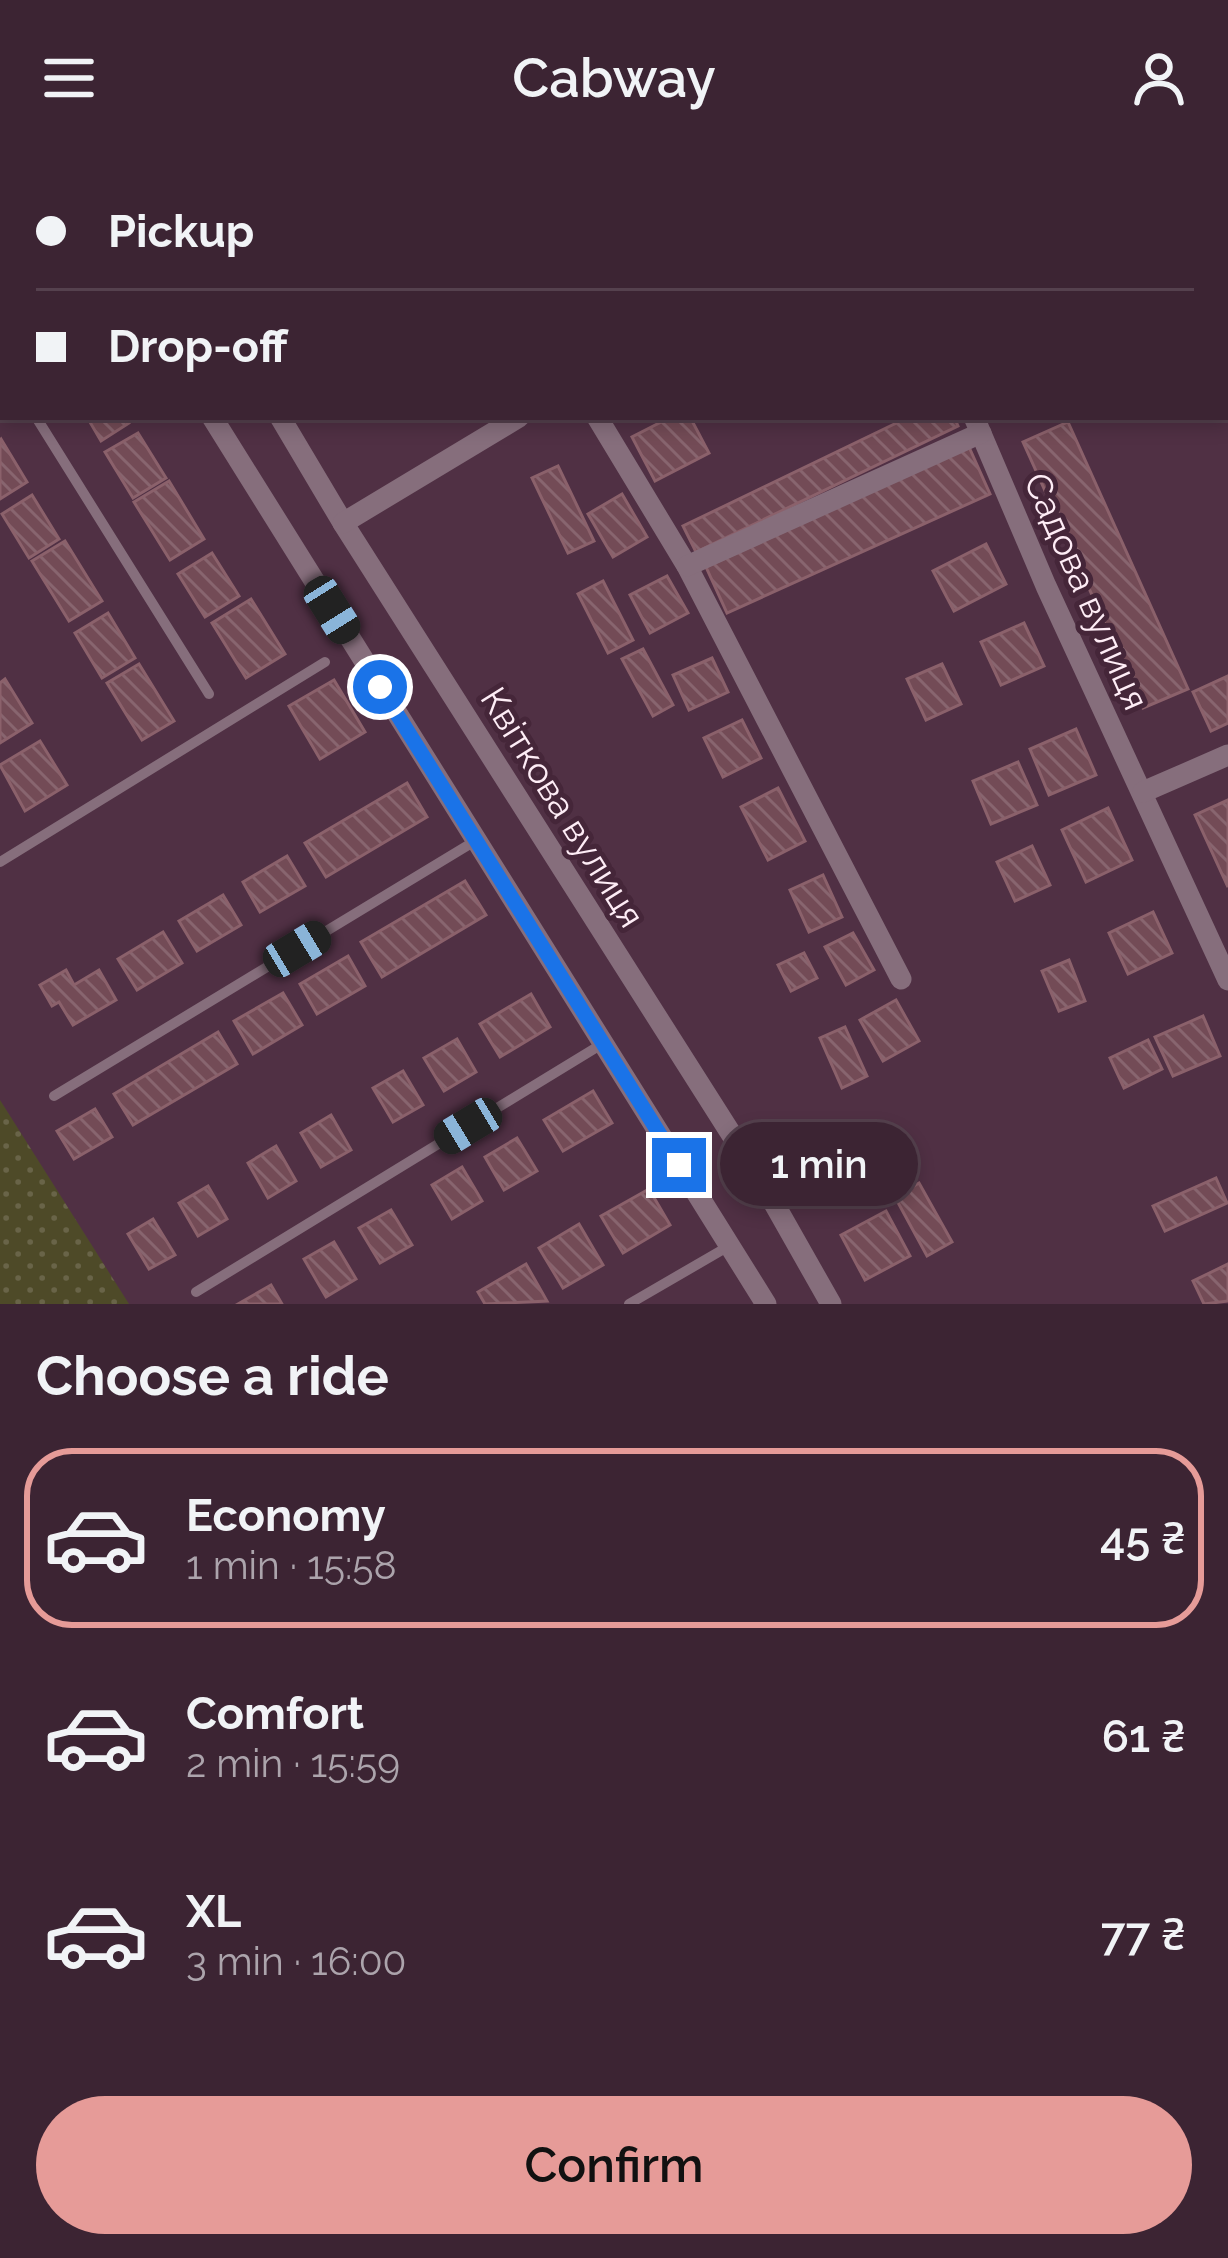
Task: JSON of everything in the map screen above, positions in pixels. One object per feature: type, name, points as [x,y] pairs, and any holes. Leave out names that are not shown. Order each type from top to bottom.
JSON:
[{"type":"street","points":[[214,420],[766,1304]]},
{"type":"street","name":"Квіткова вулиця","points":[[282,420],[763,1184],[831,1304]]},
{"type":"street","points":[[343,523],[514,420]]},
{"type":"street","points":[[599,420],[687,566],[901,979]]},
{"type":"street","points":[[687,566],[977,425]]},
{"type":"street","name":"Садова вулиця","points":[[977,425],[1228,980]]},
{"type":"street","points":[[1143,792],[1228,755]]},
{"type":"lane","points":[[38,420],[209,694]]},
{"type":"lane","points":[[0,862],[326,662]]},
{"type":"lane","points":[[54,1096],[475,841]]},
{"type":"lane","points":[[196,1292],[602,1044]]},
{"type":"lane","points":[[629,1304],[730,1246]]},
{"type":"shaded area","points":[[0,1100],[129,1304],[0,1304]]},
{"type":"building","points":[[89,420],[128,420],[129,423],[101,441]]},
{"type":"building","points":[[665,420],[692,420],[709,453],[655,481],[632,437]]},
{"type":"building","points":[[903,420],[955,420],[958,426],[696,552],[683,526]]},
{"type":"building","points":[[1068,422],[1188,689],[1143,708],[1023,442]]},
{"type":"building","points":[[138,433],[166,478],[133,498],[105,452]]},
{"type":"building","points":[[0,440],[27,482],[0,499]]},
{"type":"building","points":[[969,447],[990,494],[727,613],[706,567]]},
{"type":"building","points":[[558,466],[594,541],[568,553],[532,478]]},
{"type":"building","points":[[169,481],[204,539],[170,560],[134,502]]},
{"type":"building","points":[[622,494],[647,537],[613,557],[588,514]]},
{"type":"building","points":[[32,495],[59,539],[29,558],[2,514]]},
{"type":"building","points":[[65,541],[102,601],[69,621],[32,561]]},
{"type":"building","points":[[986,544],[1006,584],[954,611],[933,571]]},
{"type":"building","points":[[212,553],[239,596],[205,617],[178,574]]},
{"type":"building","points":[[667,576],[688,613],[650,633],[630,595]]},
{"type":"building","points":[[603,581],[633,640],[608,653],[578,594]]},
{"type":"building","points":[[251,599],[285,654],[246,678],[212,623]]},
{"type":"building","points":[[108,613],[135,658],[102,678],[75,633]]},
{"type":"building","points":[[1024,623],[1044,666],[1001,685],[981,642]]},
{"type":"building","points":[[643,649],[673,705],[653,716],[622,659]]},
{"type":"building","points":[[712,658],[728,692],[689,710],[673,675]]},
{"type":"building","points":[[139,664],[174,721],[142,740],[107,683]]},
{"type":"building","points":[[942,664],[961,704],[926,720],[907,679]]},
{"type":"building","points":[[1228,676],[1228,723],[1211,731],[1193,692]]},
{"type":"building","points":[[5,679],[32,723],[0,743],[0,683]]},
{"type":"building","points":[[334,680],[365,732],[320,759],[289,706]]},
{"type":"building","points":[[742,720],[761,758],[723,777],[704,738]]},
{"type":"building","points":[[1076,729],[1096,775],[1049,795],[1030,749]]},
{"type":"building","points":[[40,741],[67,785],[25,811],[0,765]]},
{"type":"building","points":[[1018,762],[1037,805],[991,824],[973,781]]},
{"type":"building","points":[[407,783],[427,817],[326,877],[305,843]]},
{"type":"building","points":[[778,788],[805,841],[768,860],[741,807]]},
{"type":"building","points":[[1228,800],[1228,887],[1195,815]]},
{"type":"building","points":[[1108,808],[1132,860],[1086,882],[1062,830]]},
{"type":"building","points":[[1032,846],[1050,885],[1015,901],[997,862]]},
{"type":"building","points":[[287,856],[305,886],[260,912],[243,882]]},
{"type":"building","points":[[823,875],[842,917],[809,932],[790,890]]},
{"type":"building","points":[[465,881],[486,915],[382,977],[361,942]]},
{"type":"building","points":[[223,895],[241,925],[197,951],[179,921]]},
{"type":"building","points":[[1153,912],[1172,953],[1128,974],[1109,933]]},
{"type":"building","points":[[163,932],[182,963],[137,990],[118,959]]},
{"type":"building","points":[[853,933],[874,970],[846,985],[825,947]]},
{"type":"building","points":[[804,953],[817,978],[791,991],[778,965]]},
{"type":"building","points":[[348,956],[365,986],[317,1014],[300,984]]},
{"type":"building","points":[[1069,960],[1085,1001],[1059,1011],[1042,971]]},
{"type":"building","points":[[66,970],[74,985],[99,970],[116,1000],[73,1025],[59,1002],[52,1006],[40,985]]},
{"type":"building","points":[[283,993],[302,1025],[253,1054],[234,1021]]},
{"type":"building","points":[[531,994],[550,1027],[500,1057],[480,1024]]},
{"type":"building","points":[[896,1000],[919,1041],[883,1061],[860,1020]]},
{"type":"building","points":[[1203,1016],[1220,1056],[1173,1076],[1155,1037]]},
{"type":"building","points":[[845,1027],[867,1076],[842,1088],[820,1038]]},
{"type":"building","points":[[218,1032],[237,1064],[133,1125],[114,1094]]},
{"type":"building","points":[[457,1039],[476,1072],[444,1091],[424,1058]]},
{"type":"building","points":[[1148,1040],[1162,1069],[1124,1088],[1110,1058]]},
{"type":"building","points":[[403,1071],[423,1105],[393,1122],[373,1088]]},
{"type":"building","points":[[593,1091],[612,1123],[563,1151],[544,1120]]},
{"type":"building","points":[[95,1109],[112,1137],[74,1159],[57,1131]]},
{"type":"building","points":[[331,1115],[351,1150],[321,1167],[301,1133]]},
{"type":"building","points":[[851,1133],[872,1171],[822,1199],[801,1160]]},
{"type":"building","points":[[517,1138],[537,1171],[504,1190],[485,1157]]},
{"type":"building","points":[[276,1146],[296,1181],[268,1198],[248,1163]]},
{"type":"building","points":[[462,1167],[482,1201],[452,1219],[432,1185]]},
{"type":"building","points":[[1216,1178],[1227,1203],[1165,1231],[1153,1206]]},
{"type":"building","points":[[919,1183],[952,1242],[927,1256],[895,1197]]},
{"type":"building","points":[[208,1186],[227,1219],[198,1236],[179,1203]]},
{"type":"building","points":[[649,1189],[670,1225],[623,1253],[601,1216]]},
{"type":"building","points":[[391,1210],[412,1245],[380,1263],[359,1228]]},
{"type":"building","points":[[886,1211],[910,1256],[865,1280],[841,1235]]},
{"type":"building","points":[[153,1219],[175,1255],[149,1269],[128,1234]]},
{"type":"building","points":[[579,1224],[603,1265],[563,1288],[539,1248]]},
{"type":"building","points":[[334,1242],[356,1279],[326,1297],[304,1259]]},
{"type":"building","points":[[526,1264],[547,1301],[485,1304],[478,1292]]},
{"type":"building","points":[[1228,1264],[1228,1301],[1204,1304],[1193,1281]]},
{"type":"building","points":[[271,1285],[282,1304],[238,1304]]},
{"type":"route","points":[[380,687],[679,1165]]}]
